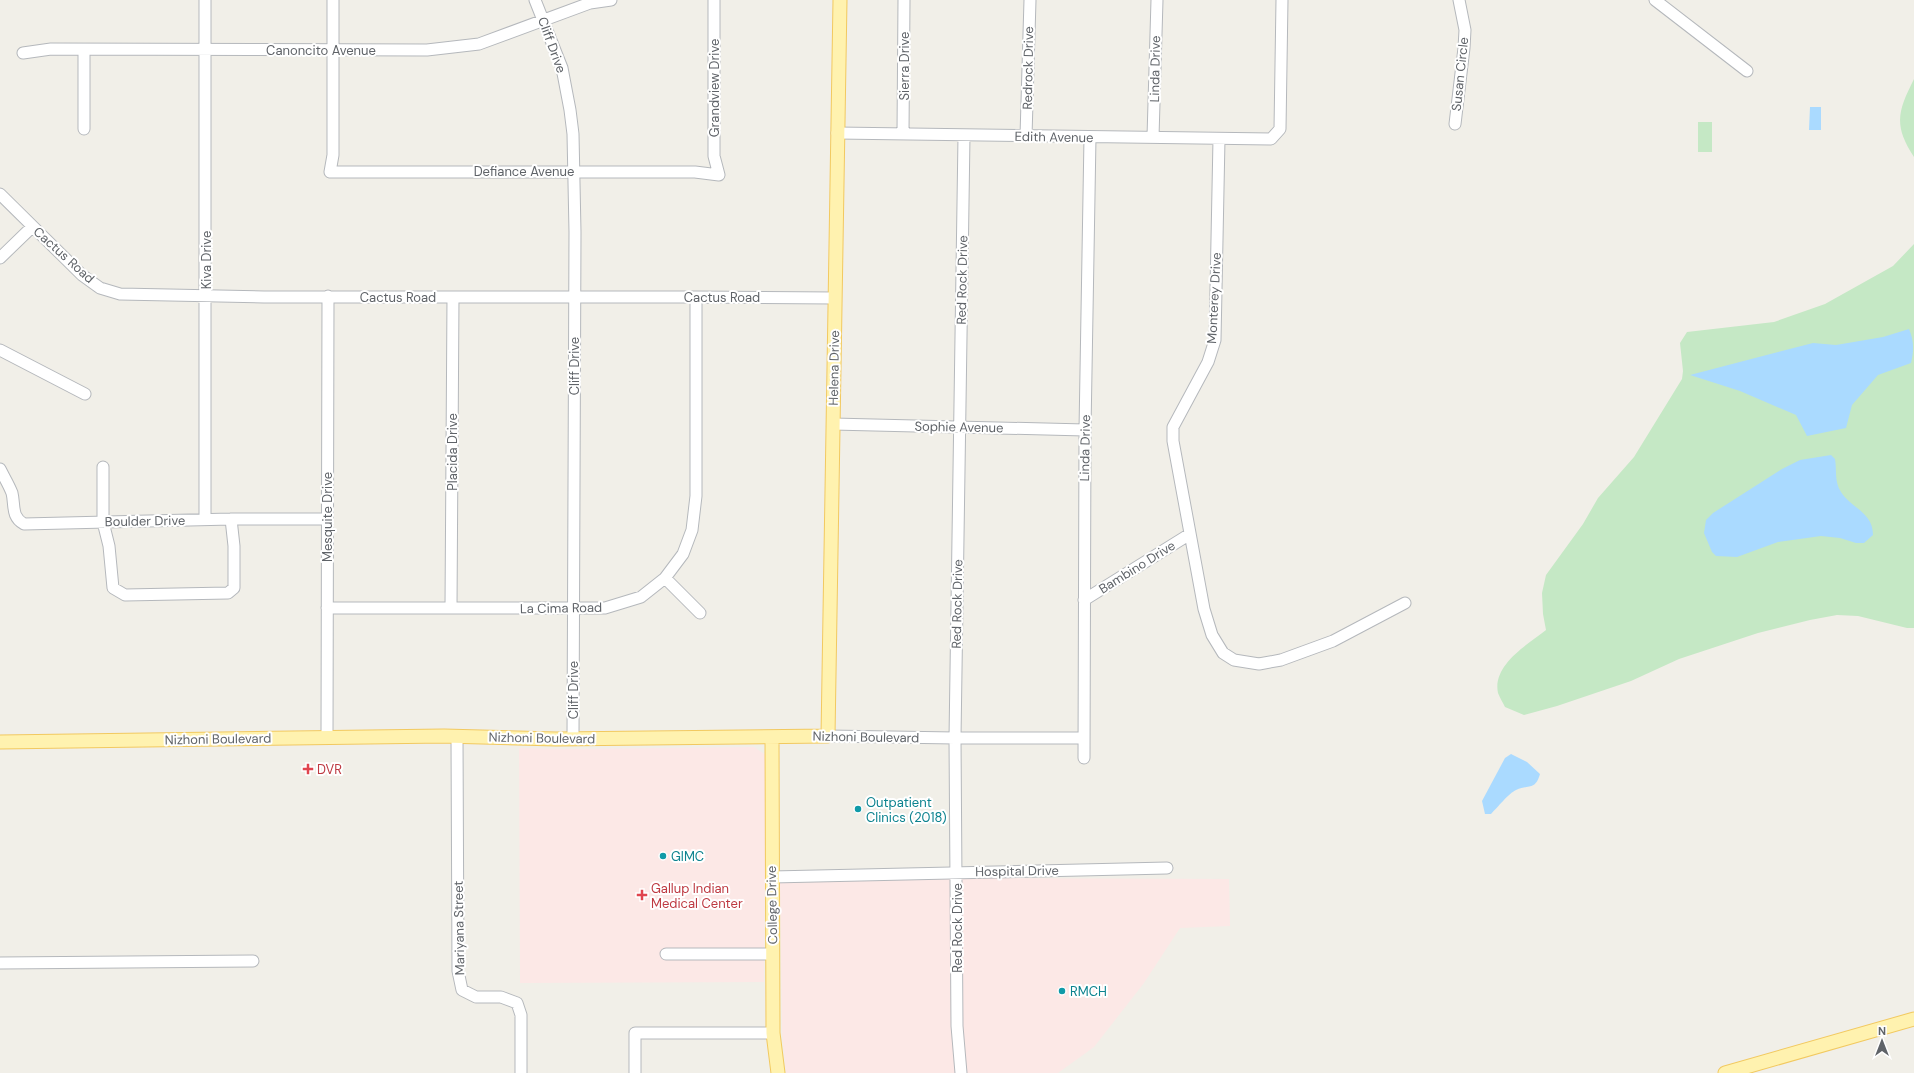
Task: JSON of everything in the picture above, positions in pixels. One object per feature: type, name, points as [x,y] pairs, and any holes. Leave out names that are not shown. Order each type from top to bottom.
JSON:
[{"type":"main road","name":"Helena Drive","points":[[828,736],[840,0]]},
{"type":"main road","name":"Nizhoni Boulevard","points":[[0,742],[457,736],[573,738],[828,736]]},
{"type":"main road","name":"College Drive","points":[[772,736],[773,1033],[778,1073]]},
{"type":"main road","points":[[1725,1073],[1914,1019]]},
{"type":"street","name":"Kiva Drive","points":[[205,0],[205,519]]},
{"type":"street","points":[[333,0],[333,51]]},
{"type":"street","name":"Cliff Drive","points":[[535,0],[555,47],[567,90],[570,110],[574,171],[573,738]]},
{"type":"street","name":"Canoncito Avenue","points":[[23,53],[51,49],[333,51],[427,50],[479,44],[590,3],[611,0]]},
{"type":"street","name":"Grandview Drive","points":[[714,0],[714,156],[719,175]]},
{"type":"street","name":"Sierra Drive","points":[[903,133],[904,0]]},
{"type":"street","name":"Redrock Drive","points":[[1026,136],[1030,0]]},
{"type":"street","name":"Linda Drive","points":[[1153,138],[1156,0]]},
{"type":"street","name":"Edith Avenue","points":[[838,133],[903,133],[964,136],[1271,139],[1280,129],[1282,0]]},
{"type":"street","name":"Susan Circle","points":[[1455,124],[1465,30],[1459,0]]},
{"type":"street","points":[[1655,0],[1747,71]]},
{"type":"street","points":[[84,50],[84,129]]},
{"type":"street","name":"Defiance Avenue","points":[[333,51],[333,155],[330,172],[574,171],[695,172],[719,175]]},
{"type":"street","name":"Red Rock Drive","points":[[961,1073],[958,1026],[955,738],[964,136]]},
{"type":"street","name":"Linda Drive","points":[[1084,758],[1085,430],[1090,137]]},
{"type":"street","name":"Monterey Drive","points":[[1219,139],[1215,340],[1208,362],[1173,427],[1173,441],[1204,609],[1212,635],[1223,653],[1234,660],[1259,664],[1281,660],[1333,641],[1405,603]]},
{"type":"street","name":"Cactus Road","points":[[0,194],[82,275],[100,288],[120,294],[206,296],[835,298]]},
{"type":"street","points":[[0,258],[32,227]]},
{"type":"street","name":"Mesquite Drive","points":[[327,737],[328,296]]},
{"type":"street","name":"Placida Drive","points":[[451,607],[453,297]]},
{"type":"street","name":"La Cima Road","points":[[327,608],[605,608],[641,597],[665,578],[683,554],[692,530],[696,496],[696,297]]},
{"type":"street","points":[[0,350],[85,394]]},
{"type":"street","name":"Sophie Avenue","points":[[833,424],[1085,430]]},
{"type":"street","points":[[103,467],[103,522],[110,546],[113,588],[125,594],[228,593],[234,588],[234,546],[231,519]]},
{"type":"street","name":"Boulder Drive","points":[[0,469],[12,492],[14,513],[19,521],[24,524],[205,519],[327,519]]},
{"type":"street","name":"Bambino Drive","points":[[1084,600],[1190,534]]},
{"type":"street","points":[[665,578],[700,613]]},
{"type":"street","name":"Mariyana Street","points":[[457,736],[458,971],[462,990],[476,997],[501,997],[517,1003],[521,1015],[521,1073]]},
{"type":"street","name":"Nizhoni Boulevard","points":[[828,736],[1084,738]]},
{"type":"street","name":"Hospital Drive","points":[[772,877],[1167,868]]},
{"type":"street","points":[[666,954],[773,954]]},
{"type":"street","points":[[0,963],[253,961]]},
{"type":"street","points":[[635,1073],[635,1033],[773,1033]]},
{"type":"shaded area","name":"Gallup Indian Medical Center","points":[[754,747],[766,755],[764,982],[520,983],[519,748],[567,749]]},
{"type":"shaded area","points":[[964,878],[1229,879],[1230,926],[1180,928],[1144,983],[1094,1047],[1058,1073],[786,1073],[782,1032],[780,883]]},
{"type":"green space","points":[[1914,79],[1914,157],[1903,136],[1900,118],[1904,100]]},
{"type":"green space","points":[[1698,122],[1712,122],[1712,152],[1698,152]]},
{"type":"green space","points":[[1914,244],[1914,628],[1907,628],[1858,616],[1837,615],[1810,620],[1758,633],[1679,659],[1631,681],[1557,706],[1524,715],[1505,707],[1498,693],[1500,673],[1513,656],[1546,630],[1543,614],[1542,593],[1546,575],[1583,524],[1598,498],[1634,457],[1682,379],[1683,371],[1680,343],[1687,332],[1774,322],[1825,304],[1893,266]]},
{"type":"water","points":[[1810,107],[1821,107],[1821,130],[1809,130]]},
{"type":"water","points":[[1909,329],[1913,346],[1911,363],[1878,375],[1852,405],[1846,428],[1807,436],[1796,415],[1740,391],[1690,375],[1813,343],[1836,345],[1883,337]]},
{"type":"water","points":[[1831,455],[1835,459],[1837,480],[1841,492],[1866,516],[1872,527],[1873,535],[1864,543],[1856,543],[1840,538],[1821,536],[1778,542],[1737,557],[1716,556],[1712,552],[1704,533],[1706,520],[1713,513],[1782,469],[1800,460]]},
{"type":"water","points":[[1511,754],[1527,762],[1540,774],[1538,779],[1534,785],[1521,788],[1513,792],[1491,814],[1485,814],[1482,801],[1505,758]]},
{"type":"place","name":"DVR","points":[[308,769]]},
{"type":"place","name":"Outpatient Clinics (2018)","points":[[858,809]]},
{"type":"place","name":"GIMC","points":[[663,856]]},
{"type":"place","name":"Gallup Indian Medical Center","points":[[642,895]]},
{"type":"place","name":"RMCH","points":[[1062,991]]}]
